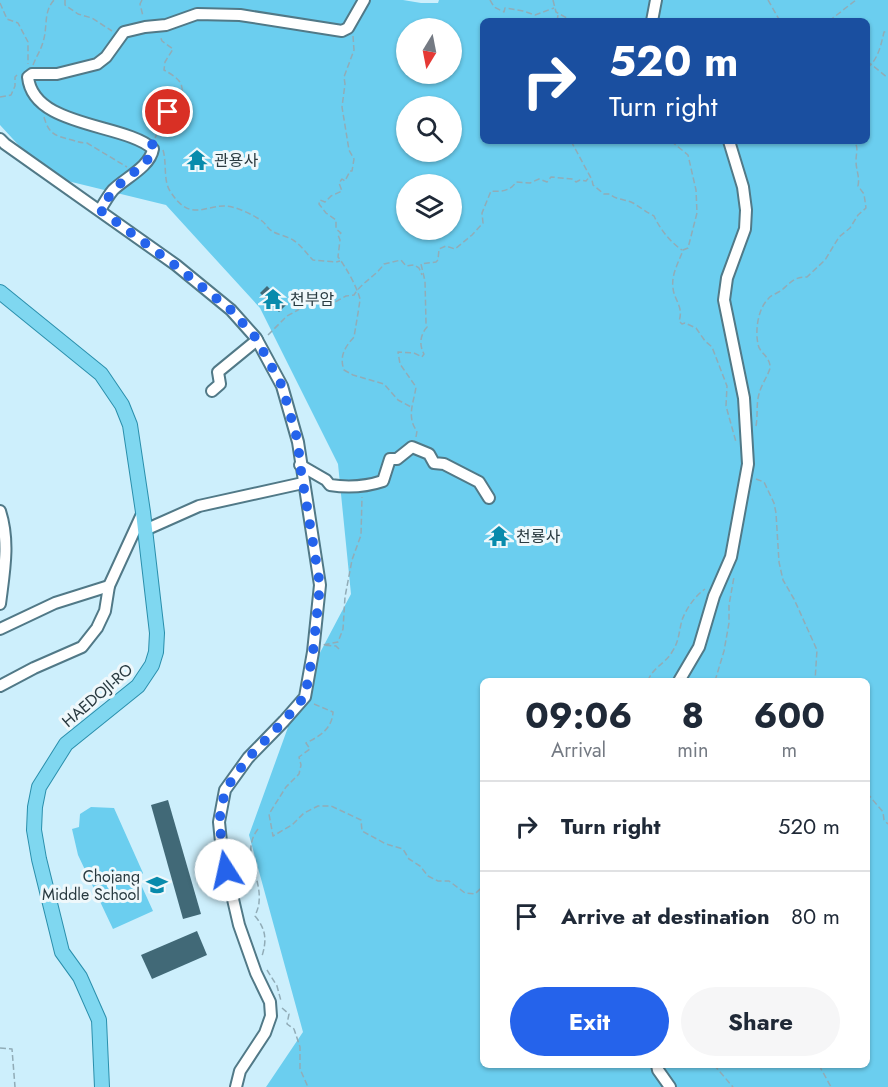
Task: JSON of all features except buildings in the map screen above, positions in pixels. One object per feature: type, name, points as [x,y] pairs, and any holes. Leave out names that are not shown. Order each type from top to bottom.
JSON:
[{"type":"main road","name":"HAEDOJI-RO","points":[[0,292],[101,374],[112,388],[130,425],[143,512],[157,633],[152,665],[138,686],[66,744],[39,787],[34,818],[39,859],[62,952],[80,977],[99,1020],[102,1087]]},
{"type":"street","points":[[100,210],[114,189],[144,164],[153,153],[153,144],[81,123],[45,105],[34,93],[28,76],[57,74],[97,64],[109,53],[124,32],[161,26],[197,14],[240,15],[338,31],[348,28],[364,0]]},
{"type":"street","points":[[653,18],[656,0]]},
{"type":"street","points":[[0,139],[176,266],[231,310],[258,343],[282,386],[298,442],[320,585],[313,652],[303,699],[248,758],[225,790],[219,822],[222,852],[238,925],[270,1002],[271,1016],[265,1033],[240,1071],[236,1087]]},
{"type":"street","points":[[681,678],[699,647],[714,596],[731,557],[748,464],[741,443],[742,382],[724,300],[727,278],[745,229],[746,210],[743,187],[730,144]]},
{"type":"street","points":[[212,392],[220,384],[218,372],[258,343]]},
{"type":"street","points":[[300,465],[326,480],[330,485],[346,488],[360,487],[383,481],[390,459],[397,459],[412,447],[429,454],[434,463],[444,464],[479,482],[489,498]]},
{"type":"street","points":[[145,530],[199,506],[303,483]]},
{"type":"street","points":[[0,511],[4,524],[6,556],[0,604]]},
{"type":"street","points":[[0,686],[82,647],[98,628],[105,611],[109,586],[143,512]]},
{"type":"street","points":[[0,630],[55,603],[109,586]]},
{"type":"street","points":[[658,1068],[670,1087]]},
{"type":"path","points":[[0,97],[11,95],[15,86],[15,77],[19,74],[23,78],[28,76],[42,45],[47,29],[48,8],[54,0]]},
{"type":"path","points":[[65,0],[65,5],[78,14],[92,18],[118,33],[120,37]]},
{"type":"path","points":[[142,0],[140,4],[145,27]]},
{"type":"path","points":[[490,0],[494,7],[504,12],[505,8],[535,15],[554,8]]},
{"type":"path","points":[[553,0],[554,8],[566,18]]},
{"type":"path","points":[[768,0],[778,18]]},
{"type":"path","points":[[833,18],[856,0]]},
{"type":"path","points":[[0,3],[7,19],[18,23],[28,42],[28,76]]},
{"type":"path","points":[[558,18],[559,14]]},
{"type":"path","points":[[352,21],[350,31],[354,37],[354,50],[344,77],[342,107],[349,150],[354,159],[352,171],[345,182],[342,179],[339,183],[342,191],[325,202],[320,200],[319,204],[326,213],[336,219],[336,229],[341,233],[338,235],[340,240],[338,257],[347,267],[360,300],[354,337],[346,344],[340,360],[344,370],[384,384],[398,400],[411,407]]},
{"type":"path","points":[[161,26],[162,41],[173,49],[165,62],[164,70],[174,75],[182,85],[181,91],[186,103],[179,110],[168,112],[153,144],[164,152],[166,183],[169,190],[184,206],[192,210],[234,207],[262,222],[271,231],[291,238],[313,260],[336,262],[341,260]]},
{"type":"path","points":[[888,31],[885,32],[872,64],[888,78]]},
{"type":"path","points":[[45,105],[44,119],[56,136],[64,140],[90,145],[136,171]]},
{"type":"path","points":[[573,144],[593,185],[604,195],[610,194],[613,198],[634,203],[641,210],[654,216],[673,244],[682,250]]},
{"type":"path","points":[[675,144],[688,155],[696,190],[697,213],[688,248],[682,250]]},
{"type":"path","points":[[682,250],[673,280],[673,290],[680,305],[679,321],[696,328],[712,347],[727,386],[726,406],[741,443],[757,425],[758,395],[770,368],[769,359],[758,346],[756,330],[766,300],[797,277],[807,277],[825,261],[839,237],[850,228],[866,207],[864,194],[858,186],[860,178],[856,160],[857,144]]},
{"type":"path","points":[[420,450],[422,448],[415,439],[417,431],[412,425],[411,407],[416,387],[400,364],[398,352],[414,353],[422,357],[424,354],[421,348],[421,338],[422,332],[427,327],[421,264],[436,262],[439,249],[446,246],[455,249],[472,235],[483,223],[482,213],[490,190],[500,192],[509,189],[516,182],[530,183],[539,179],[547,182],[551,177],[572,179],[576,182],[586,181],[590,176]]},
{"type":"path","points":[[258,343],[287,316],[298,310],[303,302],[316,297],[318,304],[324,308],[346,296],[354,295],[384,264],[401,260],[406,266],[414,265],[424,277]]},
{"type":"path","points":[[744,484],[751,478],[764,482],[774,503],[778,562],[783,580],[817,650],[815,678]]},
{"type":"path","points":[[339,649],[336,646],[323,645],[338,642],[343,629],[345,597],[352,560],[362,527],[360,487]]},
{"type":"path","points":[[716,678],[724,651],[734,581],[734,559],[731,557]]},
{"type":"path","points":[[649,678],[651,672],[660,667],[672,653],[683,616],[692,602],[710,583]]},
{"type":"path","points":[[303,699],[333,712],[333,717],[322,735],[306,743],[309,749],[299,757],[301,765],[299,774],[286,787],[271,809],[269,814],[273,836],[292,825],[303,813],[318,806],[331,806],[362,820],[362,831],[386,844],[403,849],[409,859],[420,866],[428,876],[438,881],[449,881],[465,893],[475,894],[480,887]]},
{"type":"path","points":[[870,797],[883,812],[884,820],[888,824]]},
{"type":"path","points":[[258,829],[252,837],[251,857],[260,901],[255,916],[266,933],[266,942],[260,960]]},
{"type":"path","points":[[265,967],[277,986],[281,1008],[289,1014],[287,1024],[294,1029],[300,1047],[300,1069],[308,1087]]},
{"type":"path","points":[[0,1048],[12,1049],[15,1087]]},
{"type":"path","points":[[716,1068],[733,1087]]},
{"type":"path","points":[[821,1068],[831,1087]]},
{"type":"shaded area","points":[[0,0],[403,0],[438,3],[439,0],[888,0],[888,1087],[266,1087],[303,1032],[249,835],[304,683],[351,594],[338,464],[260,308],[166,205],[47,176],[0,125]]},
{"type":"shaded area","points":[[91,807],[114,808],[143,873],[138,878],[153,911],[113,929],[78,855],[72,829],[79,827],[80,814]]},
{"type":"place","name":"관용사","points":[[197,160]]},
{"type":"place","name":"천부암","points":[[273,299]]},
{"type":"place","name":"천룡사","points":[[499,536]]},
{"type":"place","name":"Chojang Middle School","points":[[157,885]]},
{"type":"route","points":[[168,112],[151,147],[153,153],[144,164],[114,189],[100,210],[231,310],[256,338],[282,386],[298,442],[320,585],[313,652],[305,696],[296,709],[248,758],[225,790],[219,822],[226,870]]}]
